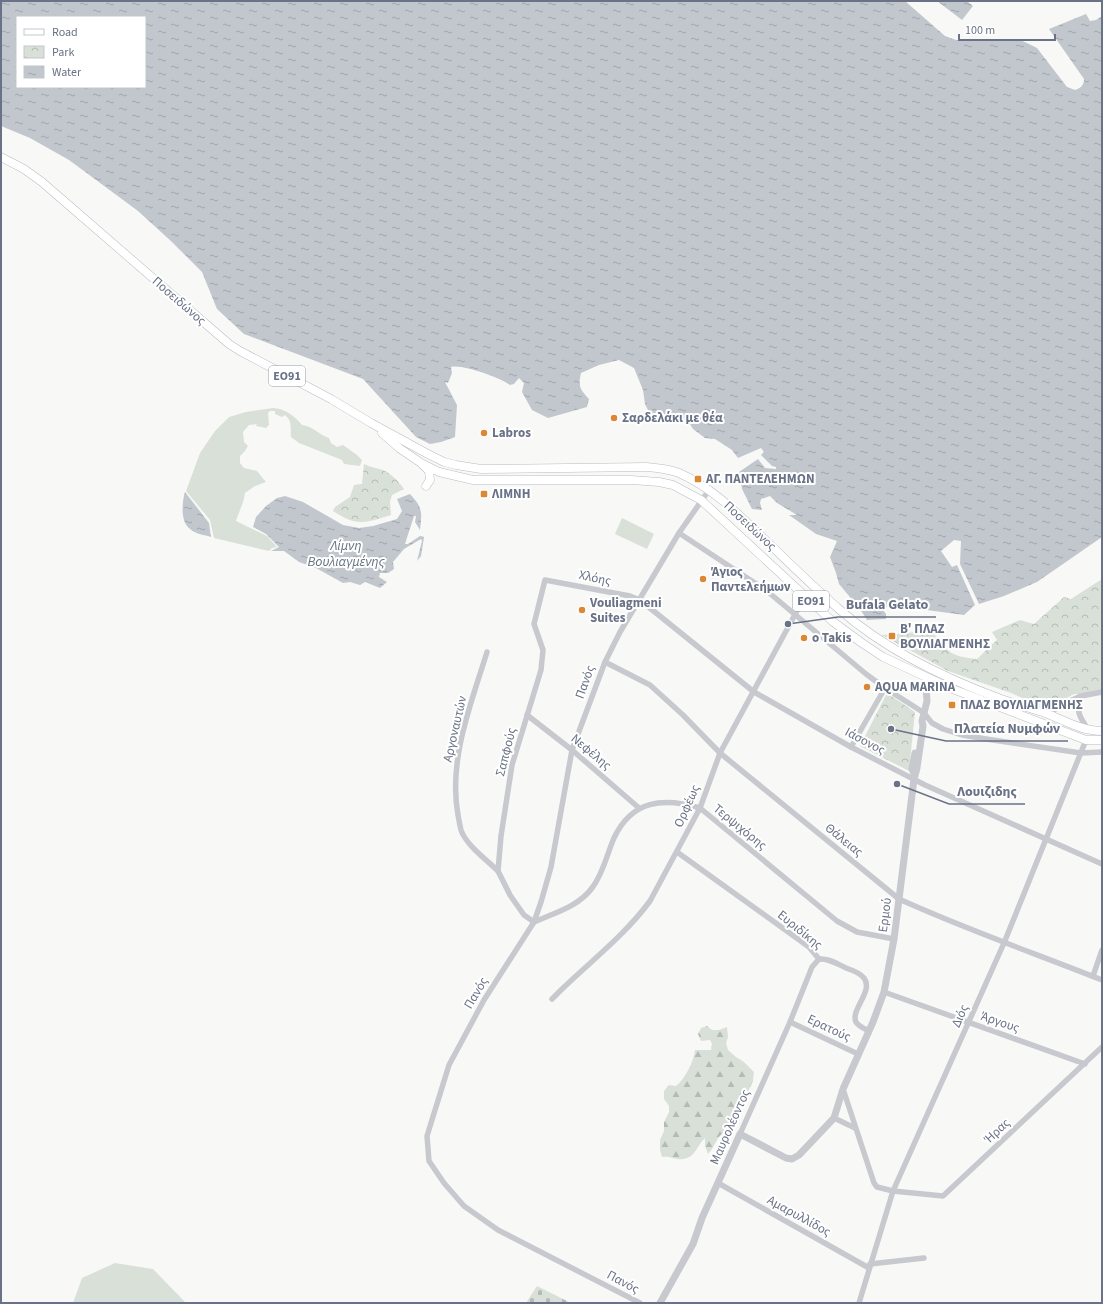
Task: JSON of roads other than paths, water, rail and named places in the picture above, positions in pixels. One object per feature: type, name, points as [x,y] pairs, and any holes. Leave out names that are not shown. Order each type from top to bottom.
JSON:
[{"type":"main road","name":"Ποσειδώνος","points":[[1,157],[24,169],[42,182],[225,341],[240,351],[331,399],[371,423],[438,459],[456,465],[481,469],[646,467],[678,473],[709,490],[739,515],[813,585],[855,622],[905,656],[940,673],[1000,698],[1088,729],[1102,732]]},
{"type":"main road","name":"Ποσειδώνος","points":[[371,423],[399,448],[421,463],[439,472],[473,480],[646,480],[673,485],[701,500],[847,633],[883,658],[936,682],[1086,740],[1102,740]]},
{"type":"main road","points":[[421,463],[430,474],[430,480],[426,486]]},
{"type":"main road","points":[[451,475],[456,465]]},
{"type":"street","points":[[640,600],[679,533],[709,490]]},
{"type":"street","points":[[679,533],[767,591],[796,614],[847,659],[885,688],[924,713],[932,723],[943,729],[962,735],[1081,753],[1102,752]]},
{"type":"street","name":"Χλόης","points":[[545,580],[630,596],[640,600]]},
{"type":"street","name":"Σαπφούς","points":[[534,922],[520,910],[510,895],[498,871],[500,836],[512,765],[541,670],[543,650],[534,624],[545,580]]},
{"type":"street","name":"Ορφέως","points":[[552,999],[626,930],[640,915],[650,901],[700,808],[720,753],[805,596]]},
{"type":"street","name":"Πανός","points":[[640,600],[620,632],[605,662],[572,750],[551,867],[534,922],[484,1000],[449,1065],[427,1136],[429,1161],[444,1183],[464,1206],[498,1230],[640,1303]]},
{"type":"street","name":"Ιάσονος","points":[[640,600],[754,692],[851,747],[1045,839],[1102,864]]},
{"type":"street","name":"Αργοναυτών","points":[[487,652],[469,709],[457,759],[455,798],[461,831],[471,845],[498,871]]},
{"type":"street","name":"Θάλειας","points":[[605,662],[650,685],[683,715],[720,753],[899,899],[1004,943],[1102,980]]},
{"type":"street","name":"Ερμού","points":[[834,1118],[844,1089],[884,992],[894,939],[914,777],[917,768],[923,726],[922,721],[927,701],[926,697],[940,673]]},
{"type":"street","points":[[851,747],[885,688]]},
{"type":"street","points":[[1046,714],[1081,696],[1102,692]]},
{"type":"street","points":[[1081,696],[1078,714],[1088,729]]},
{"type":"street","name":"Νεφέλης","points":[[527,715],[572,750],[639,808]]},
{"type":"street","name":"Διός","points":[[859,1303],[893,1191],[1004,943],[1086,740]]},
{"type":"street","name":"Τερψιχόρης","points":[[534,922],[573,905],[592,889],[607,858],[614,838],[624,822],[639,808],[667,801],[700,808],[837,921],[857,932],[894,939]]},
{"type":"street","name":"Ευριδίκης","points":[[677,852],[809,948],[819,959],[830,960],[864,978],[867,983],[866,988],[855,1015],[857,1024],[869,1031]]},
{"type":"street","points":[[1092,976],[1102,950]]},
{"type":"street","name":"Μαυρολέοντος","points":[[660,1303],[693,1244],[702,1218],[790,1022],[812,967],[819,959]]},
{"type":"street","name":"Άργους","points":[[884,992],[1086,1064]]},
{"type":"street","name":"Ερατούς","points":[[790,1022],[858,1054]]},
{"type":"street","name":"Ήρας","points":[[844,1089],[855,1128],[874,1183],[877,1187],[893,1191],[943,1196],[1086,1064],[1102,1047]]},
{"type":"street","points":[[740,1134],[786,1158],[792,1159],[799,1155],[834,1118],[855,1128]]},
{"type":"street","name":"Αμαρυλλίδος","points":[[718,1183],[870,1266]]},
{"type":"street","points":[[870,1266],[924,1258]]},
{"type":"water","points":[[1,1],[905,1],[945,36],[956,40],[1018,39],[1037,48],[1067,87],[1075,90],[1082,86],[1084,79],[1049,29],[1086,14],[1090,21],[1096,20],[1102,16],[1102,537],[1037,582],[1004,596],[979,604],[960,564],[961,541],[954,540],[941,551],[952,567],[957,565],[975,605],[964,615],[889,605],[883,610],[886,614],[886,619],[867,620],[860,609],[839,584],[830,557],[837,541],[816,534],[789,515],[797,515],[777,503],[770,496],[761,499],[760,503],[762,510],[752,509],[742,489],[739,472],[758,459],[765,468],[776,469],[776,467],[772,466],[761,455],[764,452],[761,448],[738,458],[732,450],[715,439],[705,438],[693,429],[688,421],[678,419],[660,421],[650,414],[645,404],[643,390],[634,368],[619,360],[599,365],[581,373],[580,388],[589,399],[587,407],[548,418],[532,410],[522,392],[524,383],[519,378],[514,384],[510,385],[481,372],[451,367],[452,373],[448,383],[445,382],[457,405],[455,437],[430,444],[416,437],[363,379],[244,334],[217,309],[202,272],[172,242],[138,211],[69,160],[30,138],[1,126]]},
{"type":"water","points":[[937,1],[967,1],[973,6],[962,20]]},
{"type":"water","points":[[185,492],[209,523],[211,537],[192,531],[187,526],[183,517],[183,501]]},
{"type":"water","name":"Λίμνη Βουλιαγμένης","points":[[410,494],[421,510],[421,524],[420,530],[415,522],[416,516],[414,516],[405,544],[408,544],[420,536],[424,537],[421,556],[417,561],[422,541],[421,539],[404,549],[393,562],[394,569],[388,573],[380,573],[379,577],[387,582],[380,588],[365,582],[360,585],[350,582],[343,583],[316,568],[299,562],[284,551],[271,551],[279,547],[266,534],[253,527],[256,517],[266,506],[277,498],[285,496],[303,502],[343,525],[359,528],[373,526],[397,519],[402,511],[397,499]]},
{"type":"place","name":"Σαρδελάκι με θέα","points":[[614,418]]},
{"type":"place","name":"Labros","points":[[484,433]]},
{"type":"place","name":"ΑΓ. ΠΑΝΤΕΛΕΗΜΩΝ","points":[[698,479]]},
{"type":"place","name":"ΛΙΜΝΗ","points":[[484,494]]},
{"type":"place","name":"Άγιος Παντελεήμων","points":[[703,579]]},
{"type":"place","name":"Vouliagmeni Suites","points":[[582,610]]},
{"type":"place","name":"Bufala Gelato","points":[[788,624]]},
{"type":"place","name":"Β' ΠΛΑΖ ΒΟΥΛΙΑΓΜΕΝΗΣ","points":[[892,636]]},
{"type":"place","name":"o Takis","points":[[804,638]]},
{"type":"place","name":"AQUA MARINA","points":[[867,687]]},
{"type":"place","name":"ΠΛΑΖ ΒΟΥΛΙΑΓΜΕΝΗΣ","points":[[952,705]]},
{"type":"place","name":"Πλατεία Νυμφών","points":[[891,729]]},
{"type":"place","name":"Λουιζιδης","points":[[897,784]]}]
